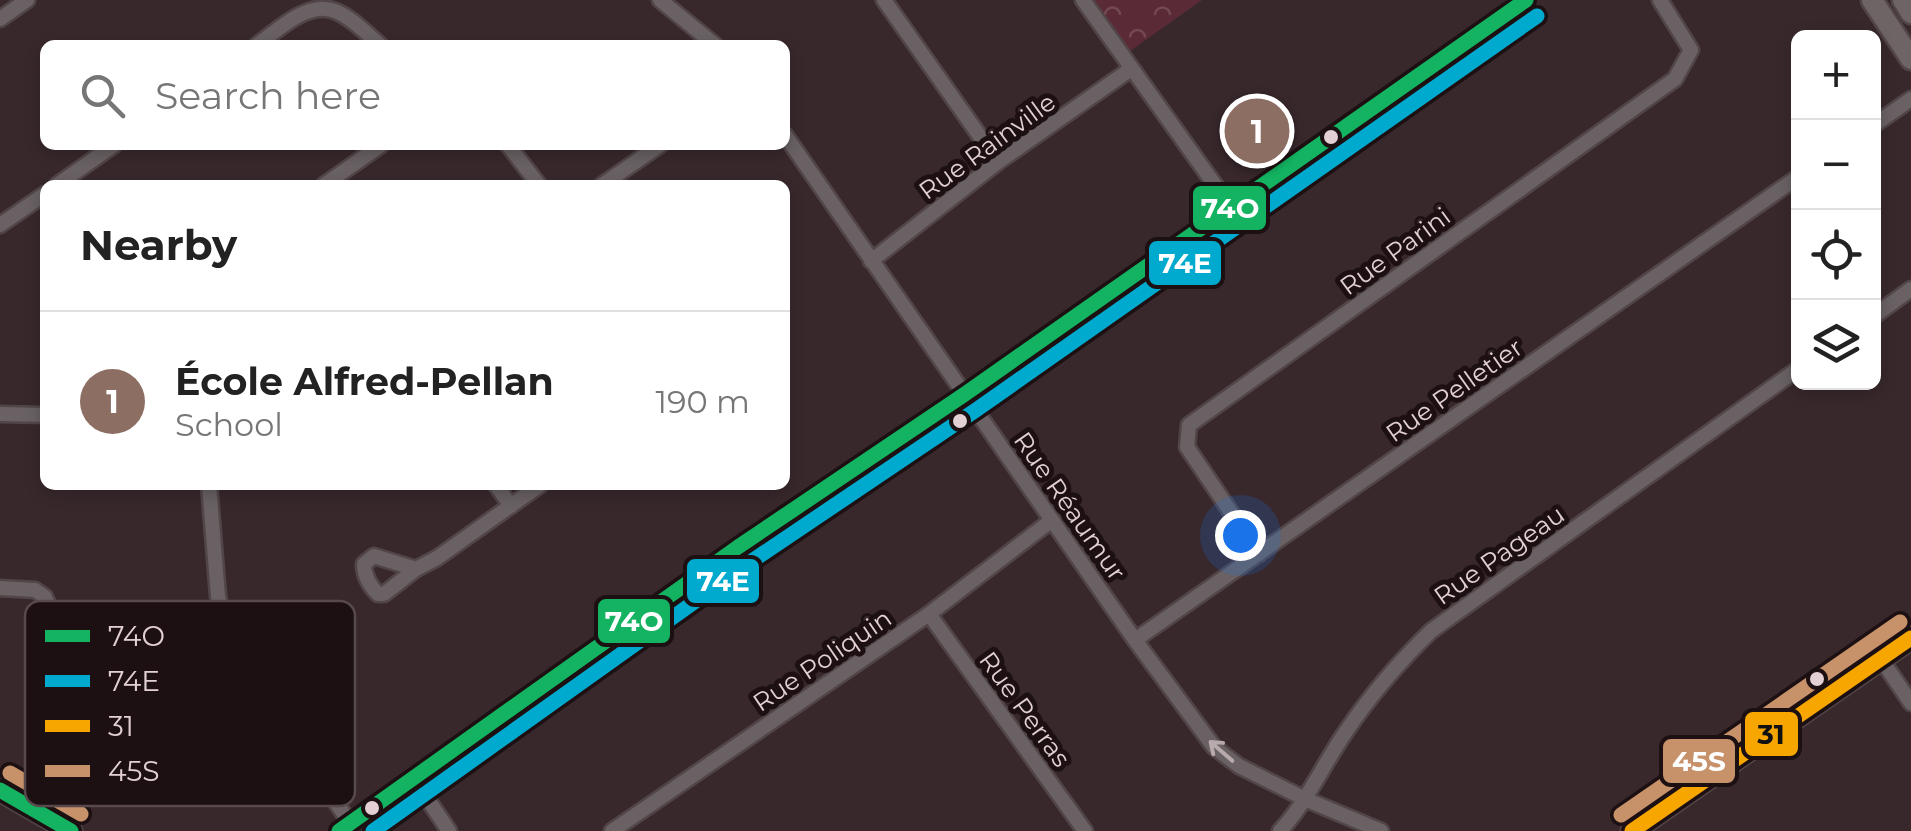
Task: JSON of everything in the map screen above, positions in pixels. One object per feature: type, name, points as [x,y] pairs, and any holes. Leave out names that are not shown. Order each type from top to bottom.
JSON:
[{"type":"street","points":[[0,19],[27,0]]},
{"type":"street","points":[[660,0],[710,40]]},
{"type":"street","points":[[884,0],[998,162]]},
{"type":"street","points":[[1083,0],[1230,206]]},
{"type":"street","points":[[344,827],[738,547],[965,394],[1526,0]]},
{"type":"street","name":"Rue Parini","points":[[1259,554],[1187,448],[1189,426],[1675,79],[1691,50],[1660,0]]},
{"type":"street","points":[[1872,0],[1911,59]]},
{"type":"street","points":[[1903,0],[1911,13]]},
{"type":"street","points":[[265,40],[312,9],[333,9],[373,40]]},
{"type":"street","name":"Rue Rainville","points":[[871,261],[998,162],[1132,69]]},
{"type":"street","points":[[1881,120],[1911,99]]},
{"type":"street","name":"Rue Réaumur","points":[[790,141],[1214,748],[1305,799],[1381,831]]},
{"type":"street","points":[[64,180],[107,150]]},
{"type":"street","points":[[331,180],[374,150]]},
{"type":"street","points":[[512,150],[535,180]]},
{"type":"street","points":[[609,180],[653,150]]},
{"type":"street","name":"Rue Pelletier","points":[[1135,640],[1791,183]]},
{"type":"street","points":[[0,225],[40,197]]},
{"type":"street","points":[[1881,311],[1911,289]]},
{"type":"street","name":"Rue Pageau","points":[[1280,831],[1296,814],[1344,734],[1391,670],[1431,630],[1791,374]]},
{"type":"street","points":[[0,414],[40,415]]},
{"type":"street","points":[[209,490],[219,601]]},
{"type":"street","points":[[499,490],[510,506]]},
{"type":"street","points":[[416,569],[533,490]]},
{"type":"street","name":"Rue Poliquin","points":[[612,831],[929,614],[1052,520]]},
{"type":"street","points":[[0,588],[35,590],[46,601]]},
{"type":"street","name":"Rue Perras","points":[[929,614],[1085,831]]},
{"type":"street","points":[[1632,831],[1911,638]]},
{"type":"street","points":[[1881,659],[1911,703]]},
{"type":"street","points":[[414,779],[449,831]]},
{"type":"street","points":[[0,790],[25,804]]},
{"type":"street","points":[[28,806],[71,831]]},
{"type":"street","points":[[47,817],[54,806]]},
{"type":"green space","points":[[1085,0],[1202,0],[1123,56]]},
{"type":"transit line","name":"74O","points":[[339,831],[738,547],[965,394],[1526,0]]},
{"type":"transit line","name":"74E","points":[[373,831],[749,563],[976,410],[1537,16]]},
{"type":"transit line","name":"45S","points":[[1621,815],[1900,622]]},
{"type":"transit line","name":"31","points":[[1632,831],[1911,638]]},
{"type":"transit line","name":"45S","points":[[10,773],[25,782]]},
{"type":"transit line","name":"74O","points":[[0,790],[25,804]]},
{"type":"transit line","name":"74O","points":[[28,806],[71,831]]},
{"type":"transit line","name":"45S","points":[[67,806],[81,814]]},
{"type":"place","name":"École Alfred-Pellan","points":[[1257,131]]}]
